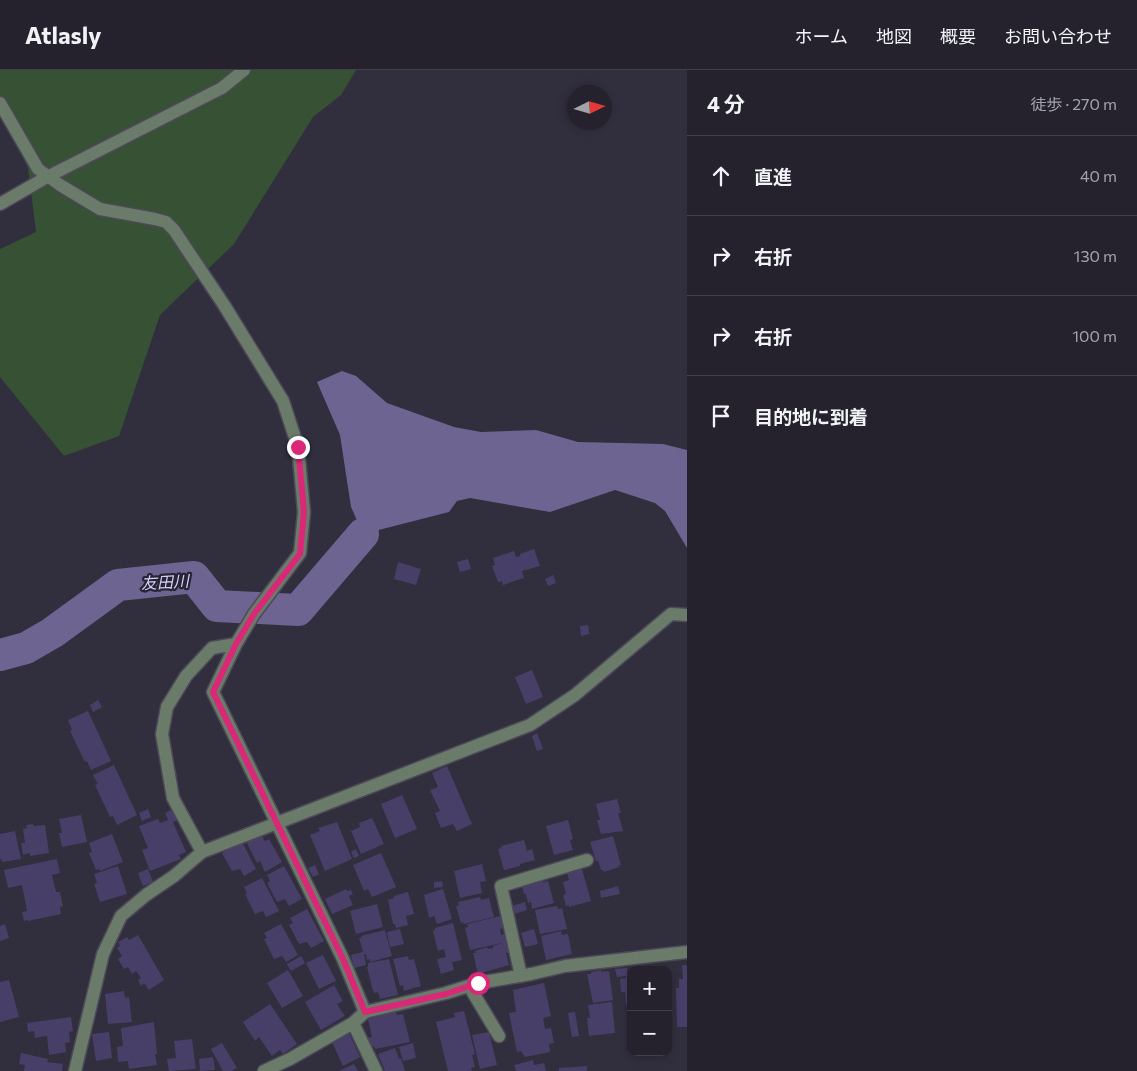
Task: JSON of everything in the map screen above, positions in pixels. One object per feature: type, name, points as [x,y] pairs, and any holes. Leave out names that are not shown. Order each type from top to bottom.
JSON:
[{"type":"street","points":[[0,204],[46,176],[222,88],[244,70]]},
{"type":"street","points":[[0,102],[38,169],[46,176],[100,209],[155,219],[166,222],[170,226],[185,244],[283,401],[298,447],[304,512],[300,554],[254,614],[236,644],[213,692],[343,959],[365,1012]]},
{"type":"street","points":[[75,1071],[103,954],[120,916],[174,876],[202,852],[530,724],[575,695],[672,614],[687,615]]},
{"type":"street","points":[[202,852],[173,798],[162,734],[167,707],[186,676],[212,648],[236,644]]},
{"type":"street","points":[[522,976],[501,886],[588,860]]},
{"type":"street","points":[[264,1071],[290,1059],[353,1023],[365,1012],[446,994],[469,986],[565,966],[687,952]]},
{"type":"street","points":[[469,986],[499,1036]]},
{"type":"street","points":[[353,1023],[376,1071]]},
{"type":"green space","points":[[0,70],[356,70],[341,95],[313,117],[234,244],[160,315],[119,436],[64,456],[0,377],[0,249],[36,232],[28,168],[0,109]]},
{"type":"shaded area","points":[[342,371],[356,376],[387,403],[454,427],[481,432],[536,430],[578,442],[663,444],[687,450],[687,548],[665,511],[655,503],[615,490],[550,512],[470,498],[457,501],[449,512],[363,534],[351,507],[340,435],[317,382]]},
{"type":"building","points":[[534,549],[540,566],[522,571],[524,578],[503,585],[502,581],[498,582],[492,566],[495,565],[493,558],[514,551],[516,557]]},
{"type":"building","points":[[468,559],[471,569],[460,572],[457,562]]},
{"type":"building","points":[[398,562],[421,569],[416,585],[394,579]]},
{"type":"building","points":[[553,575],[556,583],[548,586],[545,579]]},
{"type":"building","points":[[588,625],[589,634],[581,636],[580,626]]},
{"type":"building","points":[[532,670],[543,697],[526,704],[515,677]]},
{"type":"building","points":[[98,700],[102,707],[93,712],[90,705]]},
{"type":"building","points":[[88,711],[111,761],[91,770],[70,731],[72,730],[68,720]]},
{"type":"building","points":[[537,733],[543,749],[537,751],[532,736]]},
{"type":"building","points":[[114,765],[137,815],[117,825],[113,816],[110,817],[95,785],[98,784],[93,775]]},
{"type":"building","points":[[447,766],[472,824],[457,831],[453,824],[441,828],[435,813],[440,811],[430,790],[438,787],[432,773]]},
{"type":"building","points":[[402,795],[417,829],[395,838],[381,804]]},
{"type":"building","points":[[617,799],[621,813],[618,813],[623,831],[601,834],[597,820],[600,820],[596,804]]},
{"type":"building","points":[[148,809],[151,817],[142,821],[139,813]]},
{"type":"building","points":[[172,810],[175,811],[178,820],[173,822],[186,852],[179,855],[181,859],[150,871],[142,850],[148,848],[139,826],[158,819],[160,823],[168,820],[165,813]]},
{"type":"building","points":[[81,815],[87,842],[62,847],[59,819]]},
{"type":"building","points":[[372,818],[384,844],[361,854],[351,831],[360,827],[359,823]]},
{"type":"building","points":[[568,820],[573,839],[570,840],[573,850],[554,855],[546,826]]},
{"type":"building","points":[[337,822],[352,859],[325,871],[310,835],[320,831],[318,828]]},
{"type":"building","points":[[33,824],[34,826],[45,825],[49,853],[30,856],[30,853],[23,855],[21,843],[25,843],[23,829],[27,828],[26,825]]},
{"type":"building","points":[[15,831],[21,859],[2,862],[2,859],[0,860],[0,834]]},
{"type":"building","points":[[260,833],[265,841],[269,839],[282,862],[265,872],[260,861],[257,863],[247,843],[249,842],[248,839]]},
{"type":"building","points":[[112,834],[123,862],[100,871],[99,869],[96,870],[89,853],[92,852],[89,843]]},
{"type":"building","points":[[239,836],[256,869],[244,876],[240,869],[232,871],[222,853],[225,851],[222,845]]},
{"type":"building","points":[[613,836],[621,865],[604,872],[601,870],[598,861],[596,861],[590,842]]},
{"type":"building","points":[[524,840],[527,851],[532,849],[535,860],[504,870],[498,849],[501,846]]},
{"type":"building","points":[[356,849],[359,856],[354,858],[351,852]]},
{"type":"building","points":[[381,853],[396,887],[372,897],[368,889],[364,891],[353,865]]},
{"type":"building","points":[[57,859],[60,873],[52,875],[56,892],[60,892],[63,906],[60,907],[61,914],[24,921],[22,912],[27,911],[22,885],[8,888],[4,870]]},
{"type":"building","points":[[482,864],[486,881],[480,882],[482,893],[460,898],[454,871]]},
{"type":"building","points":[[315,865],[319,874],[313,877],[308,868]]},
{"type":"building","points":[[118,866],[127,894],[100,902],[94,884],[97,883],[94,874]]},
{"type":"building","points":[[284,866],[302,899],[289,906],[285,899],[277,902],[267,883],[270,881],[267,875]]},
{"type":"building","points":[[148,869],[153,882],[143,886],[138,873]]},
{"type":"building","points":[[582,869],[591,901],[569,907],[569,905],[566,906],[563,895],[566,894],[563,882],[569,880],[567,873]]},
{"type":"building","points":[[262,878],[279,911],[266,917],[263,911],[255,914],[245,894],[247,893],[244,887]]},
{"type":"building","points":[[542,878],[543,882],[548,881],[554,903],[532,909],[531,902],[528,903],[522,886]]},
{"type":"building","points":[[442,881],[443,887],[434,888],[434,882]]},
{"type":"building","points":[[618,886],[620,894],[601,898],[600,891]]},
{"type":"building","points":[[346,889],[347,891],[351,890],[353,894],[349,896],[353,905],[332,914],[325,899]]},
{"type":"building","points":[[443,889],[452,919],[437,924],[434,916],[429,918],[424,895]]},
{"type":"building","points":[[408,892],[414,914],[406,916],[408,925],[396,928],[395,924],[393,924],[388,900]]},
{"type":"building","points":[[480,897],[481,900],[489,898],[494,917],[464,924],[463,922],[461,923],[456,906],[459,905],[458,902]]},
{"type":"building","points":[[525,902],[527,910],[514,914],[512,906]]},
{"type":"building","points":[[377,904],[383,927],[356,934],[350,911]]},
{"type":"building","points":[[557,906],[558,909],[562,908],[567,929],[540,934],[535,910]]},
{"type":"building","points":[[307,909],[324,941],[311,948],[307,942],[299,944],[289,925],[293,923],[290,918]]},
{"type":"building","points":[[501,916],[504,928],[500,929],[501,935],[505,934],[509,953],[506,953],[509,965],[478,974],[473,953],[487,947],[488,949],[493,948],[493,946],[502,943],[470,950],[465,928],[468,927],[467,924]]},
{"type":"building","points":[[453,923],[462,960],[452,962],[454,970],[441,974],[437,959],[446,957],[444,949],[438,951],[433,931],[435,928]]},
{"type":"building","points":[[5,924],[9,938],[0,941],[0,926]]},
{"type":"building","points":[[281,924],[298,955],[286,962],[282,956],[274,959],[264,939],[267,938],[264,933]]},
{"type":"building","points":[[400,929],[404,944],[390,947],[387,932]]},
{"type":"building","points":[[534,929],[538,944],[525,947],[521,933]]},
{"type":"building","points":[[385,930],[392,956],[370,962],[370,959],[367,960],[366,954],[364,954],[366,965],[354,968],[351,955],[363,952],[359,938]]},
{"type":"building","points":[[561,931],[562,935],[568,934],[572,954],[546,960],[541,936]]},
{"type":"building","points":[[138,935],[164,980],[149,990],[144,983],[141,986],[138,980],[141,978],[136,971],[132,974],[128,967],[124,969],[118,959],[122,956],[117,948],[120,946],[118,942],[127,937],[129,940]]},
{"type":"building","points":[[323,955],[336,981],[319,989],[306,963]]},
{"type":"building","points":[[301,956],[305,963],[291,971],[287,964]]},
{"type":"building","points":[[408,956],[409,960],[414,959],[421,986],[404,991],[403,985],[400,986],[393,959]]},
{"type":"building","points":[[389,959],[398,995],[380,999],[378,992],[375,993],[373,991],[367,967],[368,963]]},
{"type":"building","points":[[682,965],[687,965],[687,1027],[677,1027],[676,988],[679,988],[679,979],[683,979]]},
{"type":"building","points":[[627,968],[627,1005],[625,992],[621,992],[620,979],[626,978],[626,976],[617,977],[615,969]]},
{"type":"building","points":[[288,970],[303,996],[282,1008],[267,983]]},
{"type":"building","points":[[601,970],[601,972],[609,971],[613,1000],[593,1003],[587,974]]},
{"type":"building","points":[[9,980],[19,1017],[0,1022],[0,982]]},
{"type":"building","points":[[544,983],[551,1016],[543,1018],[545,1029],[551,1028],[554,1043],[549,1044],[550,1052],[525,1057],[521,1051],[517,1052],[509,1013],[516,1012],[513,990]]},
{"type":"building","points":[[334,985],[343,1001],[337,1004],[345,1016],[321,1030],[305,1002]]},
{"type":"building","points":[[124,991],[125,998],[129,997],[132,1022],[108,1024],[105,994]]},
{"type":"building","points":[[612,1002],[615,1033],[589,1036],[587,1018],[590,1018],[588,1005]]},
{"type":"building","points":[[270,1004],[297,1044],[283,1054],[280,1050],[272,1056],[259,1037],[255,1041],[243,1022]]},
{"type":"building","points":[[464,1011],[475,1054],[472,1055],[475,1067],[471,1068],[472,1071],[448,1071],[436,1022],[455,1017],[454,1013]]},
{"type":"building","points":[[396,1012],[397,1015],[403,1014],[410,1042],[375,1049],[374,1046],[368,1047],[366,1038],[372,1037],[368,1019]]},
{"type":"building","points":[[575,1012],[579,1036],[572,1037],[568,1013]]},
{"type":"building","points":[[71,1017],[73,1031],[69,1032],[70,1042],[65,1043],[66,1052],[49,1055],[47,1036],[35,1038],[34,1031],[28,1032],[27,1023]]},
{"type":"building","points":[[154,1022],[157,1065],[129,1069],[128,1061],[118,1062],[117,1047],[123,1046],[121,1028]]},
{"type":"building","points":[[348,1031],[360,1057],[343,1066],[331,1040]]},
{"type":"building","points":[[109,1032],[112,1058],[96,1061],[92,1034]]},
{"type":"building","points":[[489,1032],[497,1065],[480,1069],[472,1035]]},
{"type":"building","points":[[192,1039],[196,1069],[169,1071],[167,1059],[176,1058],[174,1041]]},
{"type":"building","points":[[222,1043],[237,1068],[231,1071],[223,1071],[211,1049]]},
{"type":"building","points":[[413,1043],[416,1058],[403,1061],[399,1047]]},
{"type":"building","points":[[395,1048],[399,1059],[401,1058],[405,1071],[385,1071],[378,1054]]},
{"type":"building","points":[[21,1053],[48,1059],[47,1062],[63,1064],[62,1071],[24,1071],[25,1065],[19,1064]]},
{"type":"building","points":[[213,1057],[215,1070],[200,1071],[199,1059]]},
{"type":"building","points":[[533,1060],[534,1065],[544,1063],[546,1071],[516,1071],[514,1065]]},
{"type":"building","points":[[354,1064],[358,1071],[339,1071]]},
{"type":"building","points":[[587,1066],[587,1071],[559,1071],[559,1068]]},
{"type":"waterway","name":"友田川","points":[[0,655],[26,648],[52,633],[118,585],[194,577],[217,606],[298,610],[363,534]]},
{"type":"route","points":[[298,447],[304,512],[300,554],[254,614],[236,644],[213,692],[343,959],[365,1012],[446,994],[478,983]]}]
